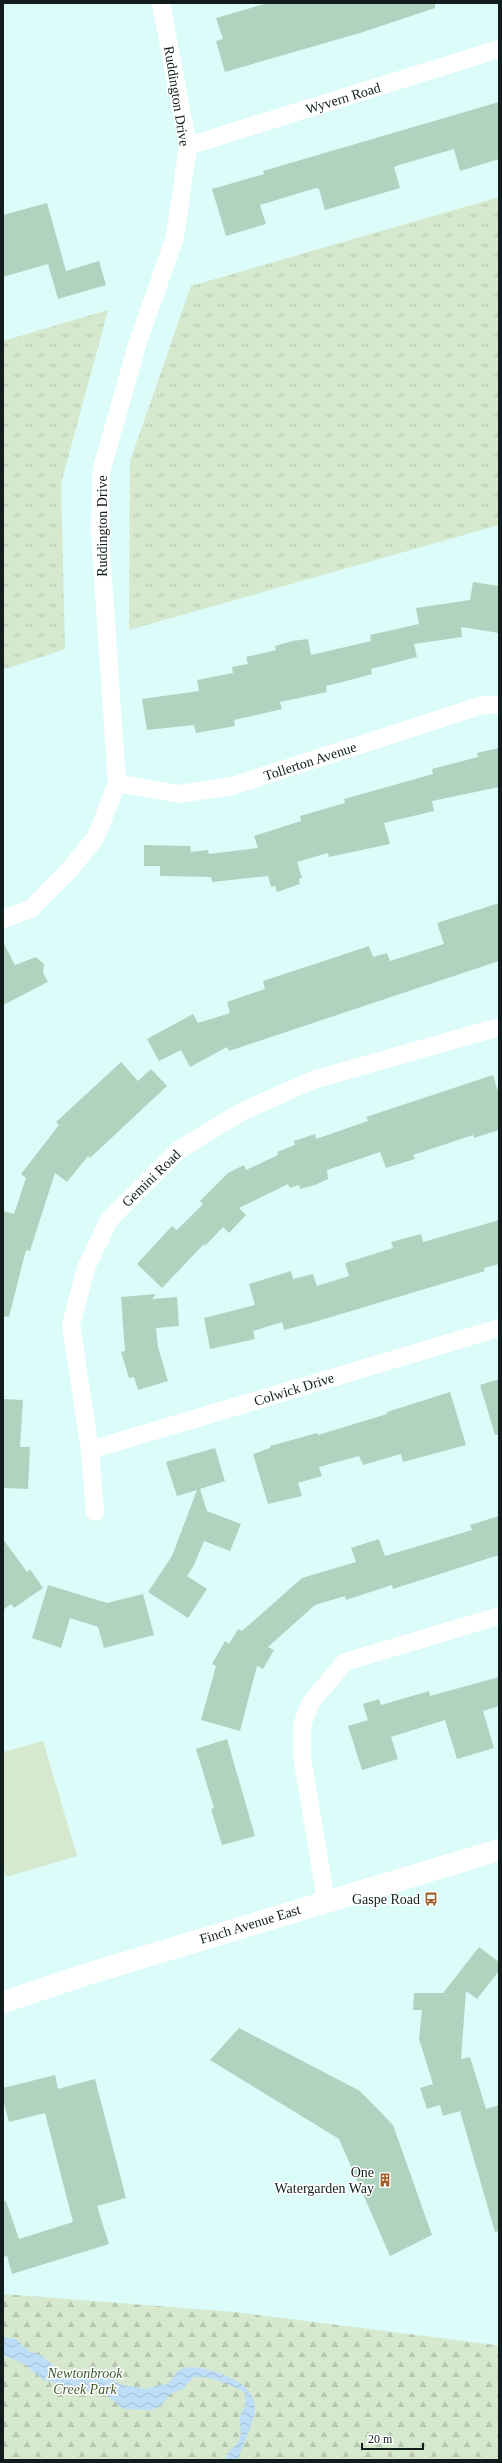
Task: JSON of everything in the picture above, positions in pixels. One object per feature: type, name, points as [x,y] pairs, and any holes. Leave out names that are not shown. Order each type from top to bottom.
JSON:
[{"type":"main road","name":"Finch Avenue East","points":[[3,2002],[326,1901],[499,1850]]},
{"type":"street","name":"Ruddington Drive","points":[[3,919],[30,909],[71,868],[96,837],[117,783],[100,534],[100,472],[137,345],[175,237],[188,146],[161,3]]},
{"type":"street","name":"Wyvern Road","points":[[188,146],[499,49]]},
{"type":"street","name":"Tollerton Avenue","points":[[117,783],[179,794],[232,786],[483,705],[499,705]]},
{"type":"street","name":"Gemini Road","points":[[95,1512],[90,1450],[71,1326],[86,1268],[109,1220],[179,1150],[241,1112],[313,1080],[499,1027]]},
{"type":"street","name":"Colwick Drive","points":[[90,1450],[499,1328]]},
{"type":"street","points":[[326,1901],[302,1757],[302,1725],[311,1702],[345,1662],[499,1616]]},
{"type":"green space","points":[[499,197],[499,525],[129,630],[130,461],[191,286]]},
{"type":"green space","points":[[108,310],[61,484],[65,649],[3,670],[3,341]]},
{"type":"green space","points":[[43,1741],[77,1856],[6,1877],[3,1866],[3,1752]]},
{"type":"green space","name":"Newtonbrook Creek Park","points":[[3,2294],[235,2312],[499,2346],[499,2460],[3,2460]]},
{"type":"water","points":[[3,2337],[16,2339],[30,2352],[40,2354],[59,2371],[82,2373],[96,2372],[109,2376],[119,2384],[146,2389],[158,2385],[168,2384],[178,2371],[194,2367],[233,2379],[248,2390],[255,2407],[251,2425],[238,2460],[225,2460],[228,2453],[239,2440],[241,2434],[240,2419],[245,2407],[244,2392],[226,2383],[213,2379],[194,2377],[183,2389],[171,2393],[161,2406],[151,2410],[123,2409],[109,2397],[97,2391],[74,2390],[62,2384],[43,2380],[26,2365],[3,2355]]},
{"type":"building","points":[[268,3],[435,3],[435,8],[360,33],[225,72],[216,41],[223,39],[216,18]]},
{"type":"building","points":[[499,102],[499,159],[460,171],[454,149],[394,167],[400,188],[325,210],[319,189],[316,188],[260,205],[266,224],[226,236],[212,189],[264,174],[263,171]]},
{"type":"building","points":[[47,203],[66,271],[99,261],[106,285],[58,299],[48,264],[3,277],[3,215]]},
{"type":"building","points":[[473,582],[499,586],[499,633],[461,627],[462,637],[414,644],[417,657],[371,669],[372,674],[326,686],[327,692],[280,702],[282,709],[234,720],[235,726],[196,733],[194,725],[147,730],[142,699],[199,691],[197,680],[233,673],[232,667],[248,664],[246,657],[276,650],[275,646],[292,641],[308,639],[311,655],[371,641],[370,635],[419,624],[416,608],[470,600]]},
{"type":"building","points":[[499,748],[499,787],[432,801],[434,811],[384,823],[390,844],[329,857],[328,853],[297,862],[302,878],[299,879],[300,884],[277,892],[275,886],[271,887],[268,876],[212,882],[211,877],[160,876],[160,866],[144,866],[144,845],[190,846],[191,852],[208,850],[209,854],[258,848],[254,836],[301,821],[300,816],[345,803],[344,799],[433,774],[432,769],[478,757],[477,753]]},
{"type":"building","points":[[499,903],[499,961],[229,1051],[227,1047],[190,1067],[181,1050],[159,1061],[147,1039],[193,1014],[198,1023],[230,1013],[227,1002],[265,989],[263,981],[369,946],[373,957],[387,953],[390,961],[444,944],[437,923]]},
{"type":"building","points":[[3,942],[15,965],[36,957],[44,964],[43,973],[48,982],[3,1005]]},
{"type":"building","points":[[121,1062],[138,1081],[151,1069],[167,1086],[90,1158],[88,1156],[67,1182],[55,1173],[30,1251],[26,1250],[9,1317],[3,1316],[3,1211],[14,1214],[26,1178],[21,1174],[59,1125],[56,1122]]},
{"type":"building","points":[[493,1075],[499,1095],[499,1130],[474,1138],[473,1135],[413,1155],[415,1159],[386,1168],[380,1152],[327,1170],[328,1179],[315,1185],[300,1189],[299,1185],[290,1188],[288,1184],[239,1208],[246,1215],[229,1233],[223,1227],[205,1246],[204,1244],[162,1288],[137,1264],[172,1226],[177,1230],[203,1204],[200,1201],[228,1173],[244,1165],[246,1170],[278,1155],[277,1152],[295,1145],[294,1141],[315,1134],[316,1139],[368,1121],[366,1117]]},
{"type":"building","points":[[499,1220],[499,1264],[484,1268],[485,1271],[284,1330],[282,1322],[253,1331],[255,1339],[210,1349],[204,1318],[255,1305],[249,1284],[291,1271],[293,1279],[313,1274],[317,1286],[349,1276],[345,1263],[393,1248],[391,1242],[421,1234],[423,1242]]},
{"type":"building","points":[[156,1294],[152,1299],[177,1297],[179,1326],[156,1328],[158,1347],[168,1381],[138,1390],[134,1377],[129,1378],[121,1352],[125,1351],[121,1297]]},
{"type":"building","points":[[499,1379],[499,1435],[495,1435],[480,1385]]},
{"type":"building","points":[[450,1392],[466,1445],[403,1462],[401,1454],[363,1465],[359,1456],[319,1467],[322,1476],[298,1483],[302,1496],[268,1504],[253,1454],[270,1448],[270,1446],[317,1433],[318,1435],[387,1414],[387,1412]]},
{"type":"building","points":[[3,1399],[23,1400],[20,1447],[30,1447],[28,1489],[3,1488]]},
{"type":"building","points":[[215,1448],[225,1481],[200,1489],[207,1511],[241,1524],[230,1551],[204,1541],[194,1565],[187,1576],[207,1589],[188,1618],[148,1592],[172,1556],[197,1490],[177,1496],[166,1462]]},
{"type":"building","points":[[499,1516],[499,1555],[393,1589],[392,1585],[346,1600],[345,1596],[315,1605],[268,1647],[274,1650],[263,1669],[257,1666],[240,1731],[201,1720],[216,1666],[212,1664],[225,1641],[229,1644],[238,1629],[242,1631],[302,1578],[356,1562],[351,1548],[379,1539],[385,1556],[472,1530],[470,1525]]},
{"type":"building","points":[[3,1539],[27,1572],[30,1569],[43,1588],[14,1608],[11,1604],[3,1610]]},
{"type":"building","points":[[48,1585],[107,1603],[143,1594],[154,1635],[104,1648],[98,1627],[70,1618],[61,1648],[32,1638]]},
{"type":"building","points":[[499,1677],[499,1706],[483,1711],[494,1748],[457,1759],[445,1720],[391,1737],[398,1759],[362,1770],[348,1726],[368,1720],[363,1704],[379,1699],[381,1705],[429,1691],[430,1696]]},
{"type":"building","points":[[227,1739],[255,1836],[222,1845],[211,1809],[214,1808],[196,1749]]},
{"type":"building","points":[[479,1947],[499,1962],[499,1971],[477,1999],[466,1991],[461,2059],[470,2057],[486,2109],[499,2105],[499,2231],[495,2232],[460,2111],[443,2116],[440,2105],[427,2109],[420,2088],[433,2084],[419,2039],[422,2010],[413,2010],[414,1993],[443,1993]]},
{"type":"building","name":"One Watergarden Way","points":[[239,2028],[360,2091],[393,2125],[432,2235],[390,2256],[339,2139],[210,2060]]},
{"type":"building","points":[[55,2075],[58,2089],[95,2079],[126,2198],[97,2206],[109,2244],[12,2274],[7,2256],[3,2257],[3,2202],[6,2201],[19,2239],[73,2222],[45,2113],[9,2122],[3,2100],[3,2088]]},
{"type":"place","name":"Gaspe Road","points":[[431,1899]]},
{"type":"place","name":"One Watergarden Way","points":[[385,2180]]}]
